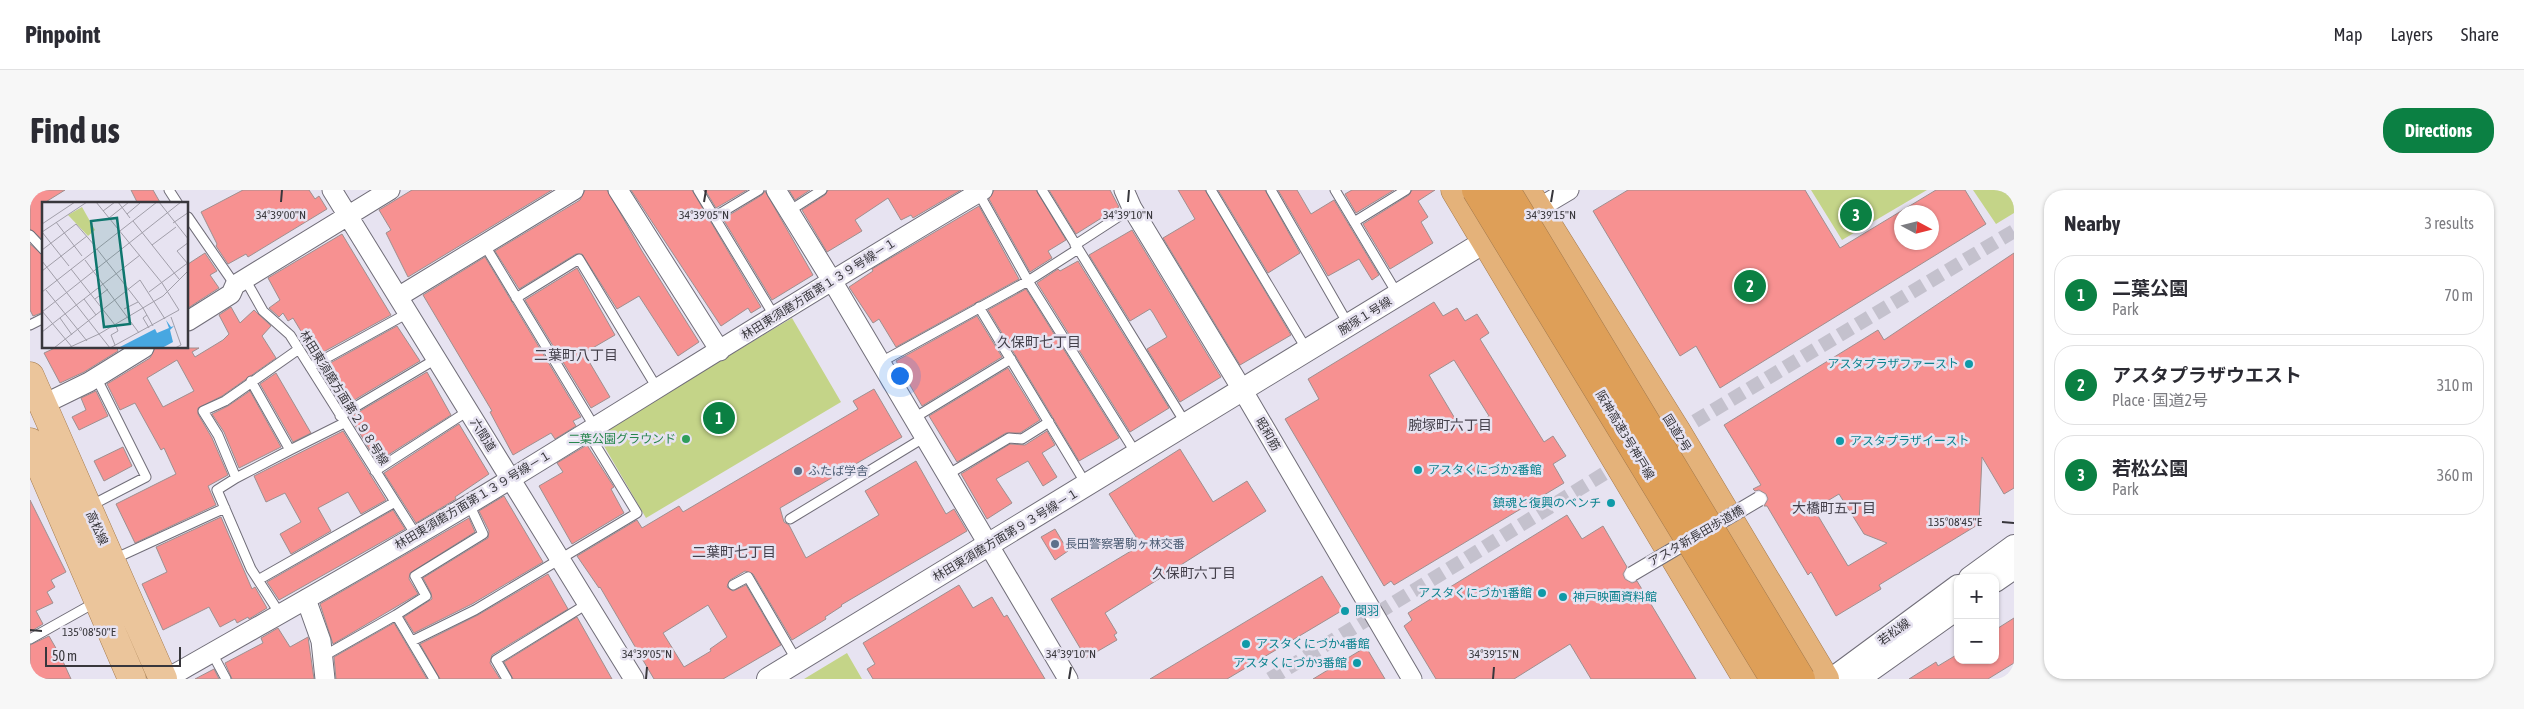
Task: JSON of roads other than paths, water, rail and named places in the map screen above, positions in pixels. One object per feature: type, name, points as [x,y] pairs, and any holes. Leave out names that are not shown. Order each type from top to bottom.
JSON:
[{"type":"highway","points":[[1455,190],[1747,679]]},
{"type":"highway","name":"阪神高速3号神戸線","points":[[1476,190],[1774,679]]},
{"type":"highway","name":"阪神高速3号神戸線","points":[[1506,190],[1801,679]]},
{"type":"highway","name":"国道2号","points":[[1531,200],[1677,432],[1825,679]]},
{"type":"highway","points":[[1620,464],[1677,432]]},
{"type":"main road","name":"高松線","points":[[30,376],[165,679]]},
{"type":"main road","points":[[30,442],[132,679]]},
{"type":"street","name":"六間道","points":[[332,190],[634,679]]},
{"type":"street","points":[[189,320],[231,294],[240,282],[390,190]]},
{"type":"street","points":[[403,305],[484,244],[574,190]]},
{"type":"street","points":[[618,190],[720,351]]},
{"type":"street","points":[[776,190],[881,362],[1068,679]]},
{"type":"street","name":"昭和筋","points":[[1124,190],[1132,208],[1243,391],[1412,679]]},
{"type":"street","points":[[1531,200],[1569,190]]},
{"type":"street","name":"林田東須磨方面第１３９号線－１","points":[[165,679],[469,504],[590,428],[775,317],[831,279],[979,191]]},
{"type":"street","name":"腕塚１号線","points":[[1243,391],[1486,241]]},
{"type":"street","points":[[42,405],[96,377],[133,350]]},
{"type":"street","name":"林田東須磨方面第９３号線－１","points":[[768,679],[1243,391]]},
{"type":"street","name":"アスタ新長田歩道橋","points":[[1632,574],[1759,499]]},
{"type":"street","points":[[1976,574],[2014,546]]},
{"type":"street","points":[[1999,578],[2014,568]]},
{"type":"street","name":"若松線","points":[[1832,679],[1954,589]]},
{"type":"street","points":[[306,599],[321,641],[325,679]]},
{"type":"street","name":"若松線","points":[[1858,679],[1954,611]]},
{"type":"lane","points":[[698,190],[775,317]]},
{"type":"lane","points":[[714,217],[759,190]]},
{"type":"lane","points":[[789,211],[822,190]]},
{"type":"lane","points":[[1042,190],[1186,425]]},
{"type":"lane","points":[[1211,190],[1308,351]]},
{"type":"lane","points":[[1271,190],[1349,325]]},
{"type":"lane","points":[[1347,190],[1337,193],[1398,295]]},
{"type":"lane","points":[[1354,222],[1406,190]]},
{"type":"lane","points":[[979,191],[1028,281],[1138,455]]},
{"type":"lane","points":[[881,362],[1028,281],[1132,208]]},
{"type":"lane","name":"林田東須磨方面第２９８号線","points":[[189,218],[263,311],[290,335],[416,535]]},
{"type":"lane","points":[[30,235],[42,248]]},
{"type":"lane","points":[[412,641],[475,610],[637,513],[484,244]]},
{"type":"lane","points":[[516,298],[579,259],[657,388]]},
{"type":"lane","points":[[310,367],[403,305]]},
{"type":"lane","points":[[979,307],[1087,486]]},
{"type":"lane","points":[[30,325],[42,319]]},
{"type":"lane","points":[[236,478],[218,436],[203,411],[225,401],[299,349]]},
{"type":"lane","points":[[280,614],[258,580],[217,490],[342,419],[436,359]]},
{"type":"lane","points":[[914,418],[1011,359]]},
{"type":"lane","points":[[88,507],[146,477],[96,377]]},
{"type":"lane","points":[[251,381],[290,450]]},
{"type":"lane","points":[[375,471],[468,411]]},
{"type":"lane","points":[[947,475],[1009,438],[1022,439],[1048,422]]},
{"type":"lane","points":[[790,519],[925,436]]},
{"type":"lane","points":[[258,580],[395,502]]},
{"type":"lane","points":[[322,657],[426,596],[415,576],[483,534],[469,504]]},
{"type":"lane","points":[[111,561],[225,508]]},
{"type":"lane","points":[[733,585],[748,577],[797,661]]},
{"type":"lane","points":[[30,639],[98,601]]},
{"type":"lane","points":[[507,679],[496,660],[587,604]]},
{"type":"lane","points":[[396,615],[434,679]]},
{"type":"lane","points":[[212,652],[226,679]]},
{"type":"tunnel","points":[[1677,432],[2014,231]]},
{"type":"tunnel","points":[[1270,679],[1620,464]]},
{"type":"place","name":"若松公園","points":[[1856,215]]},
{"type":"place","name":"アスタプラザウエスト","points":[[1750,286]]},
{"type":"place","name":"アスタプラザファースト","points":[[1969,364]]},
{"type":"place","name":"二葉公園","points":[[719,418]]},
{"type":"place","name":"二葉公園グラウンド","points":[[686,439]]},
{"type":"place","name":"アスタプラザイースト","points":[[1840,441]]},
{"type":"place","name":"アスタくにづか2番館","points":[[1418,470]]},
{"type":"place","name":"ふたば学舎","points":[[798,471]]},
{"type":"place","name":"鎮魂と復興のベンチ","points":[[1611,503]]},
{"type":"place","name":"長田警察署駒ヶ林交番","points":[[1055,544]]},
{"type":"place","name":"アスタくにづか1番館","points":[[1542,593]]},
{"type":"place","name":"神戸映画資料館","points":[[1563,597]]},
{"type":"place","name":"関羽","points":[[1345,611]]},
{"type":"place","name":"アスタくにづか4番館","points":[[1246,644]]},
{"type":"place","name":"アスタくにづか3番館","points":[[1357,663]]},
{"type":"district","name":"久保町七丁目","points":[[1039,342]]},
{"type":"district","name":"二葉町八丁目","points":[[576,355]]},
{"type":"district","name":"腕塚町六丁目","points":[[1450,425]]},
{"type":"district","name":"大橋町五丁目","points":[[1834,508]]},
{"type":"district","name":"二葉町七丁目","points":[[734,552]]},
{"type":"district","name":"久保町六丁目","points":[[1194,573]]}]
